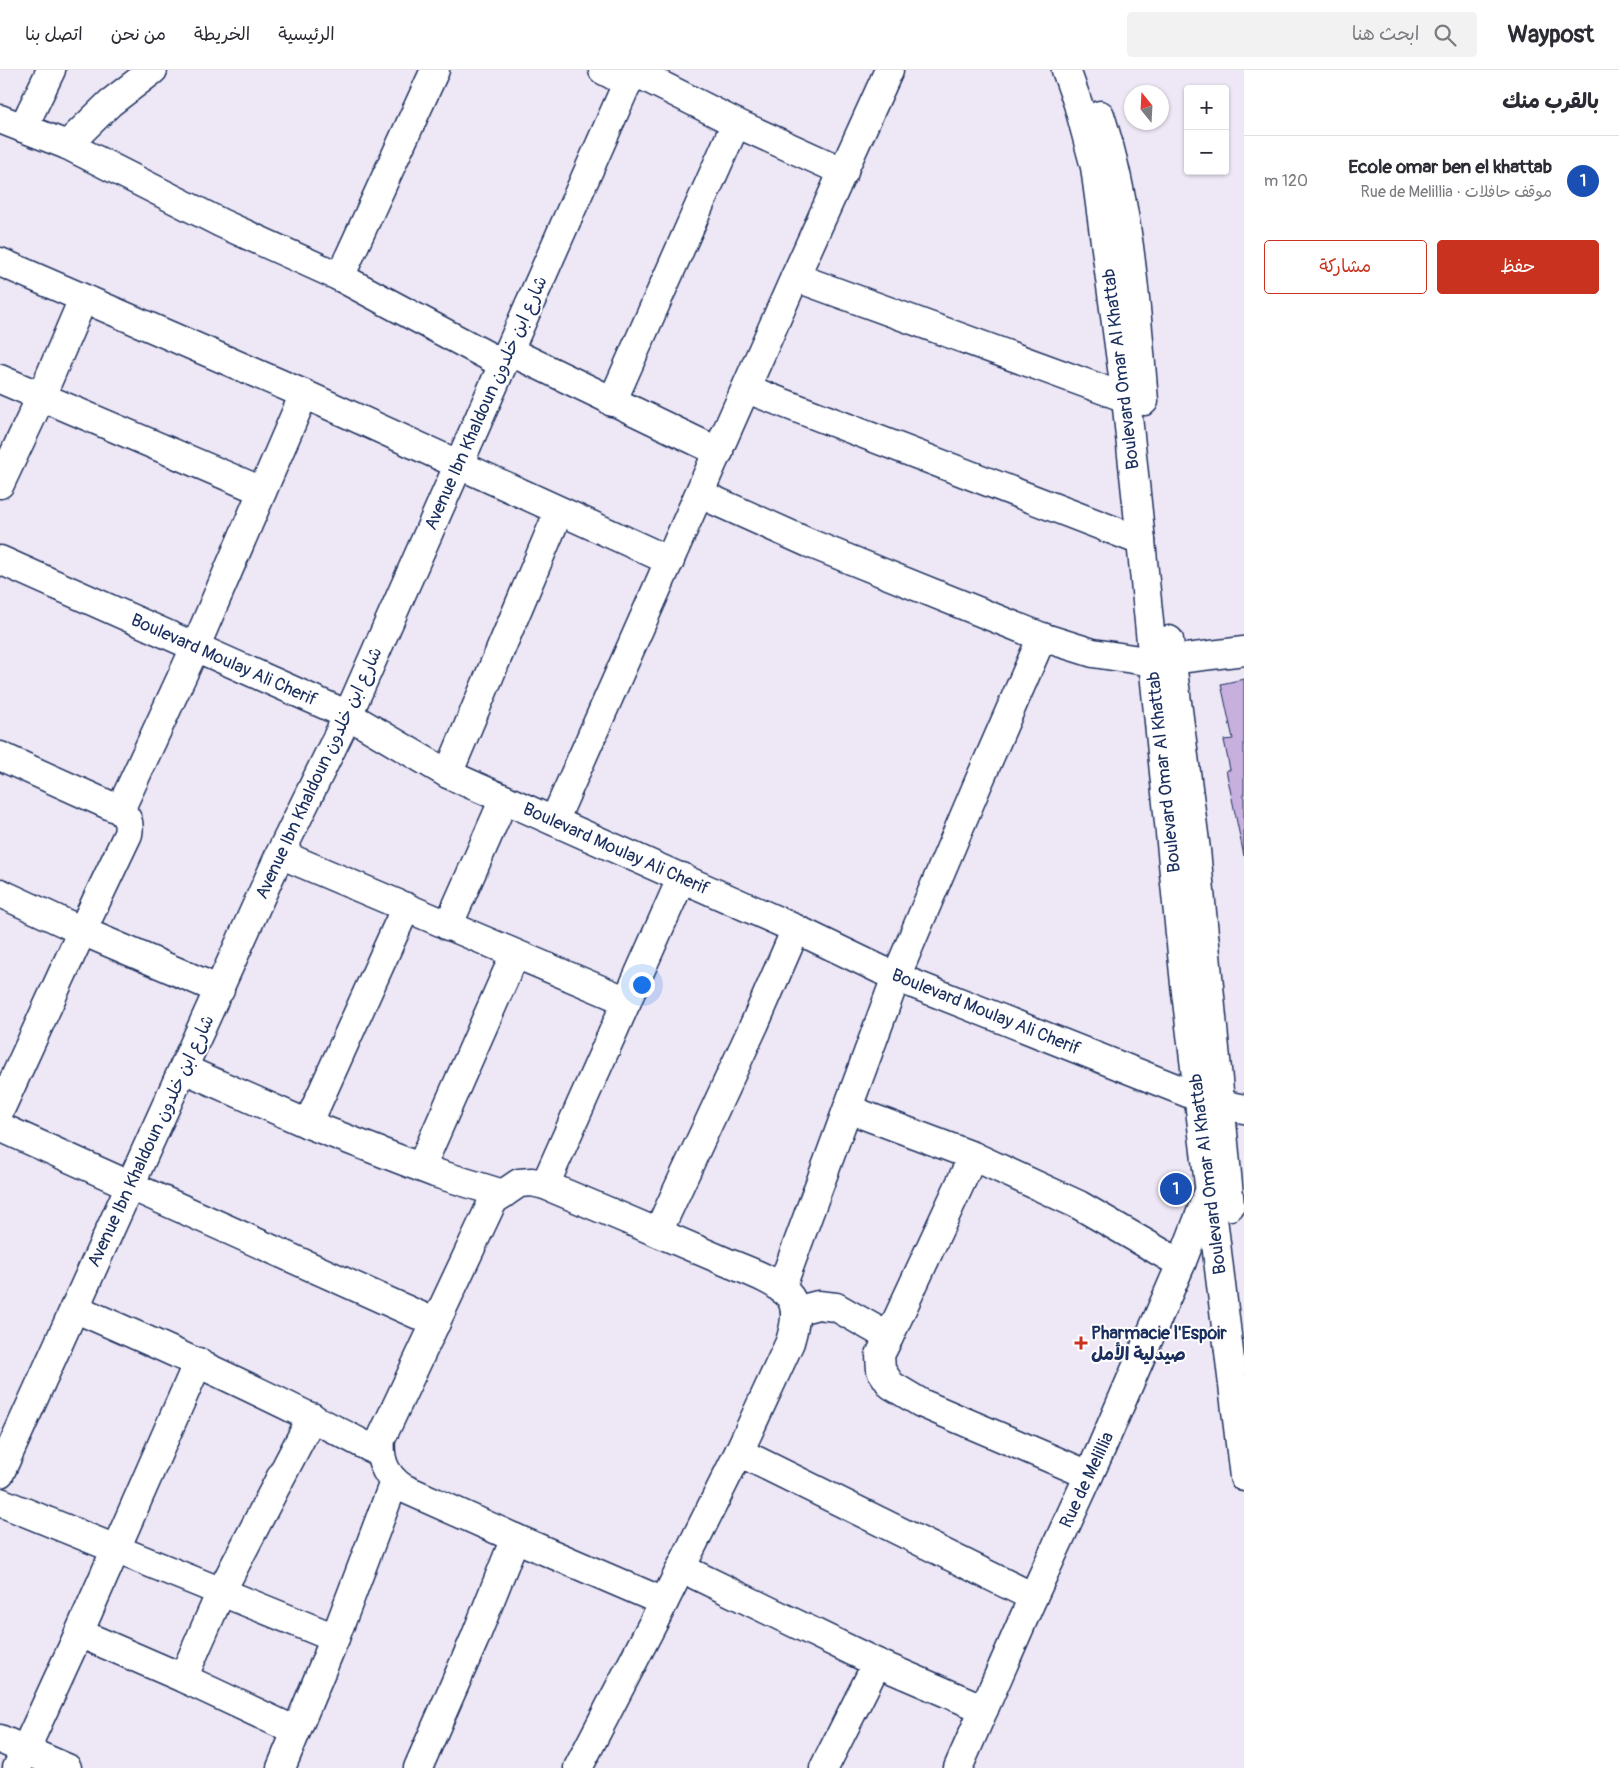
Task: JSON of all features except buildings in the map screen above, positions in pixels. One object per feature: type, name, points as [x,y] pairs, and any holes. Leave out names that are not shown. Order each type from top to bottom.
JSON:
[{"type":"street","points":[[51,70],[11,123],[67,145],[221,222],[506,357],[612,402],[719,452]]},
{"type":"street","points":[[67,145],[110,103],[153,70]]},
{"type":"street","points":[[340,277],[435,70]]},
{"type":"street","points":[[602,70],[632,75],[844,172]]},
{"type":"street","points":[[554,822],[795,277],[889,70]]},
{"type":"street","name":"Boulevard Omar Al Khattab","points":[[1066,70],[1078,104],[1095,167],[1126,398],[1141,541],[1196,850],[1244,1347]]},
{"type":"street","name":"Boulevard Omar Al Khattab","points":[[1086,70],[1116,168],[1125,216],[1162,661]]},
{"type":"street","name":"Avenue Ibn Khaldoun شارع ابن خلدون","points":[[0,1473],[280,854],[348,715],[632,75]]},
{"type":"street","points":[[612,402],[736,123]]},
{"type":"street","points":[[0,262],[304,394],[458,466],[670,561]]},
{"type":"street","points":[[795,277],[1126,398]]},
{"type":"street","points":[[0,484],[84,299]]},
{"type":"street","points":[[0,379],[262,491]]},
{"type":"street","points":[[747,389],[1141,541]]},
{"type":"street","points":[[120,810],[195,648],[304,394]]},
{"type":"street","points":[[700,494],[809,543],[1042,637],[1093,653],[1162,661],[1244,651]]},
{"type":"street","points":[[448,774],[559,511]]},
{"type":"street","name":"Boulevard Moulay Ali Cherif","points":[[0,560],[348,715],[448,774],[682,877],[896,977],[1221,1104]]},
{"type":"street","points":[[587,1765],[664,1602],[739,1452],[790,1342],[794,1325],[788,1300],[848,1109],[896,977],[1042,637]]},
{"type":"street","points":[[0,756],[120,810],[128,821],[128,834],[0,1110]]},
{"type":"street","points":[[448,926],[504,799]]},
{"type":"street","points":[[280,854],[627,1001]]},
{"type":"street","points":[[545,1185],[682,877]]},
{"type":"street","points":[[0,893],[82,931],[220,990]]},
{"type":"street","points":[[308,1124],[406,907]]},
{"type":"street","points":[[658,1232],[755,1024],[796,929]]},
{"type":"street","points":[[421,1167],[515,954]]},
{"type":"street","points":[[184,1069],[308,1124],[421,1167],[503,1194]]},
{"type":"street","name":"Boulevard Omar Al Khattab","points":[[1221,1104],[1210,1190],[1244,1477]]},
{"type":"street","points":[[848,1109],[973,1156],[1079,1205],[1181,1264]]},
{"type":"street","points":[[0,1126],[436,1322]]},
{"type":"street","points":[[973,1156],[880,1355],[881,1370],[891,1385],[921,1403],[1089,1475]]},
{"type":"street","points":[[664,1602],[403,1488],[387,1474],[382,1463],[380,1453],[381,1439],[494,1200],[519,1183],[532,1182],[545,1185],[658,1232],[769,1282],[788,1300],[836,1307],[888,1337]]},
{"type":"street","name":"Rue de Melillia","points":[[963,1767],[984,1709],[1181,1264],[1210,1190]]},
{"type":"street","points":[[74,1308],[198,1362],[312,1417],[380,1453]]},
{"type":"street","points":[[22,1759],[198,1362]]},
{"type":"street","points":[[183,1678],[221,1592],[312,1417]]},
{"type":"street","points":[[739,1452],[1033,1597]]},
{"type":"street","points":[[281,1768],[335,1638],[394,1482]]},
{"type":"street","points":[[0,1502],[335,1638]]},
{"type":"street","points":[[418,1768],[475,1638],[515,1538]]},
{"type":"street","points":[[681,1568],[877,1663],[984,1709]]},
{"type":"street","points":[[79,1632],[296,1731]]},
{"type":"street","points":[[824,1768],[877,1663]]},
{"type":"street","points":[[0,1739],[22,1759],[68,1768]]},
{"type":"place","name":"Ecole omar ben el khattab","points":[[1176,1189]]},
{"type":"place","name":"Pharmacie l'Espoir صيدلية الأمل","points":[[1081,1343]]}]
